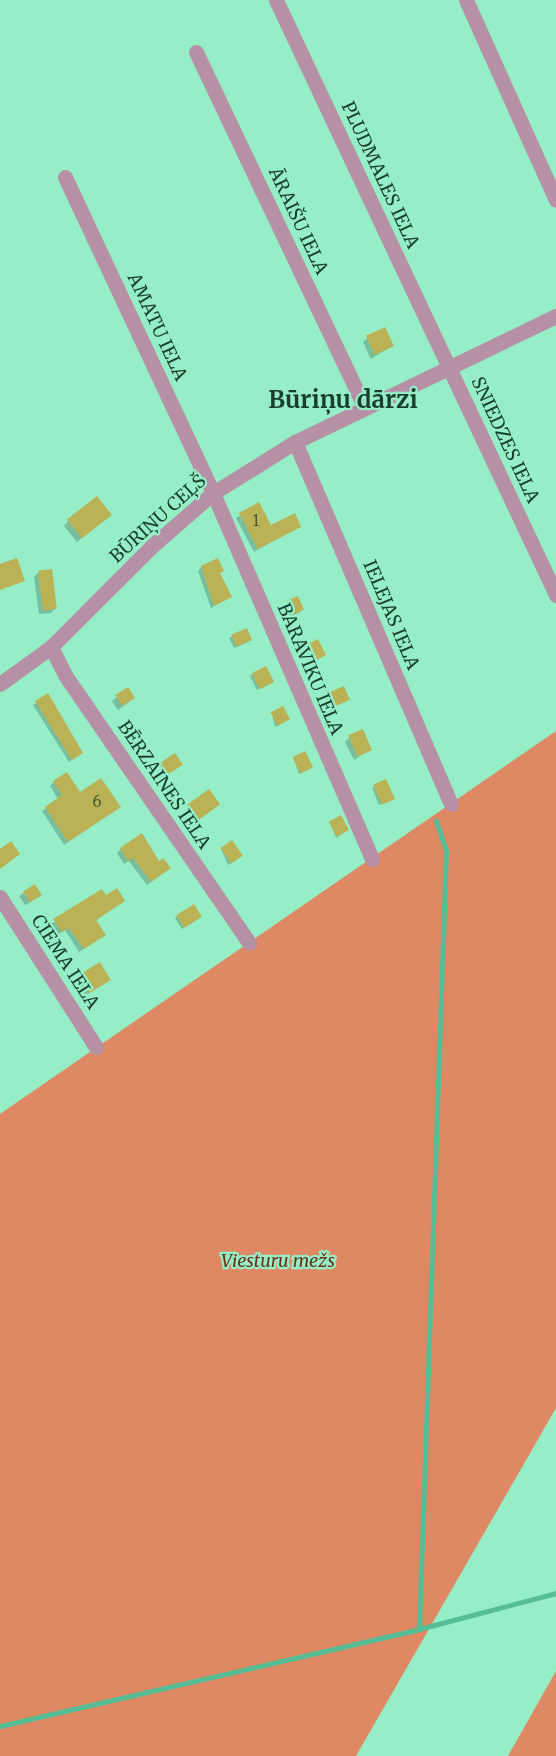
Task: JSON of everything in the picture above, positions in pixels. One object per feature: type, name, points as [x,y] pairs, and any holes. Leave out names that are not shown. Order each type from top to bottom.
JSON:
[{"type":"street","name":"PLUDMALES IELA","points":[[276,0],[449,367]]},
{"type":"street","points":[[466,0],[556,200]]},
{"type":"street","name":"ĀRAIŠU IELA","points":[[196,52],[365,408]]},
{"type":"street","name":"AMATU IELA","points":[[65,177],[213,493]]},
{"type":"street","name":"BŪRIŅU CEĻŠ","points":[[0,684],[51,647],[153,545],[213,493],[295,442],[556,316]]},
{"type":"street","name":"SNIEDZES IELA","points":[[449,367],[556,596]]},
{"type":"street","name":"IELEJAS IELA","points":[[295,442],[451,804]]},
{"type":"street","name":"BARAVIKU IELA","points":[[213,493],[372,859]]},
{"type":"street","name":"BĒRZAINES IELA","points":[[51,647],[65,675],[249,943]]},
{"type":"street","name":"CIEMA IELA","points":[[0,897],[96,1047]]},
{"type":"green space","name":"Viesturu mežs","points":[[556,731],[556,1408],[356,1756],[0,1756],[0,1114]]},
{"type":"green space","points":[[556,1671],[556,1756],[508,1756]]},
{"type":"building","points":[[385,327],[394,346],[375,355],[366,336]]},
{"type":"building","points":[[97,496],[112,515],[82,538],[67,519]]},
{"type":"building","points":[[259,502],[271,525],[295,513],[301,527],[258,549],[239,513]]},
{"type":"building","points":[[17,558],[25,581],[0,590],[0,564]]},
{"type":"building","points":[[218,558],[224,571],[220,573],[232,597],[214,606],[201,566]]},
{"type":"building","points":[[52,569],[57,609],[43,610],[38,571]]},
{"type":"building","points":[[298,596],[304,610],[292,615],[286,601]]},
{"type":"building","points":[[247,628],[252,640],[236,647],[231,635]]},
{"type":"building","points":[[318,639],[326,655],[313,662],[305,646]]},
{"type":"building","points":[[266,666],[274,682],[260,689],[252,673]]},
{"type":"building","points":[[344,686],[350,700],[334,706],[328,693]]},
{"type":"building","points":[[128,687],[135,698],[122,706],[115,695]]},
{"type":"building","points":[[48,693],[83,753],[72,760],[35,701]]},
{"type":"building","points":[[283,706],[290,719],[278,726],[271,713]]},
{"type":"building","points":[[363,729],[372,750],[357,756],[348,735]]},
{"type":"building","points":[[305,751],[313,767],[301,773],[293,757]]},
{"type":"building","points":[[175,753],[183,765],[167,775],[159,764]]},
{"type":"building","points":[[67,772],[80,792],[101,778],[121,807],[68,842],[45,807],[62,795],[53,781]]},
{"type":"building","points":[[386,779],[395,799],[382,805],[373,785]]},
{"type":"building","points":[[209,789],[220,804],[198,820],[187,805]]},
{"type":"building","points":[[341,815],[349,830],[337,837],[329,822]]},
{"type":"building","points":[[142,833],[159,861],[163,858],[171,868],[151,882],[133,858],[128,861],[120,848]]},
{"type":"building","points":[[232,840],[243,856],[231,864],[221,848]]},
{"type":"building","points":[[11,841],[20,854],[0,869],[0,849]]},
{"type":"building","points":[[35,884],[42,895],[30,902],[23,891]]},
{"type":"building","points":[[117,888],[125,901],[96,920],[106,935],[84,949],[69,928],[62,932],[53,919],[102,889],[106,895]]},
{"type":"building","points":[[194,904],[202,917],[184,928],[176,915]]},
{"type":"building","points":[[100,962],[111,980],[89,993],[79,975]]},
{"type":"waterway","points":[[419,1629],[446,851],[436,821]]},
{"type":"waterway","points":[[0,1726],[419,1629],[556,1593]]},
{"type":"district","name":"Būriņu dārzi","points":[[343,400]]}]
